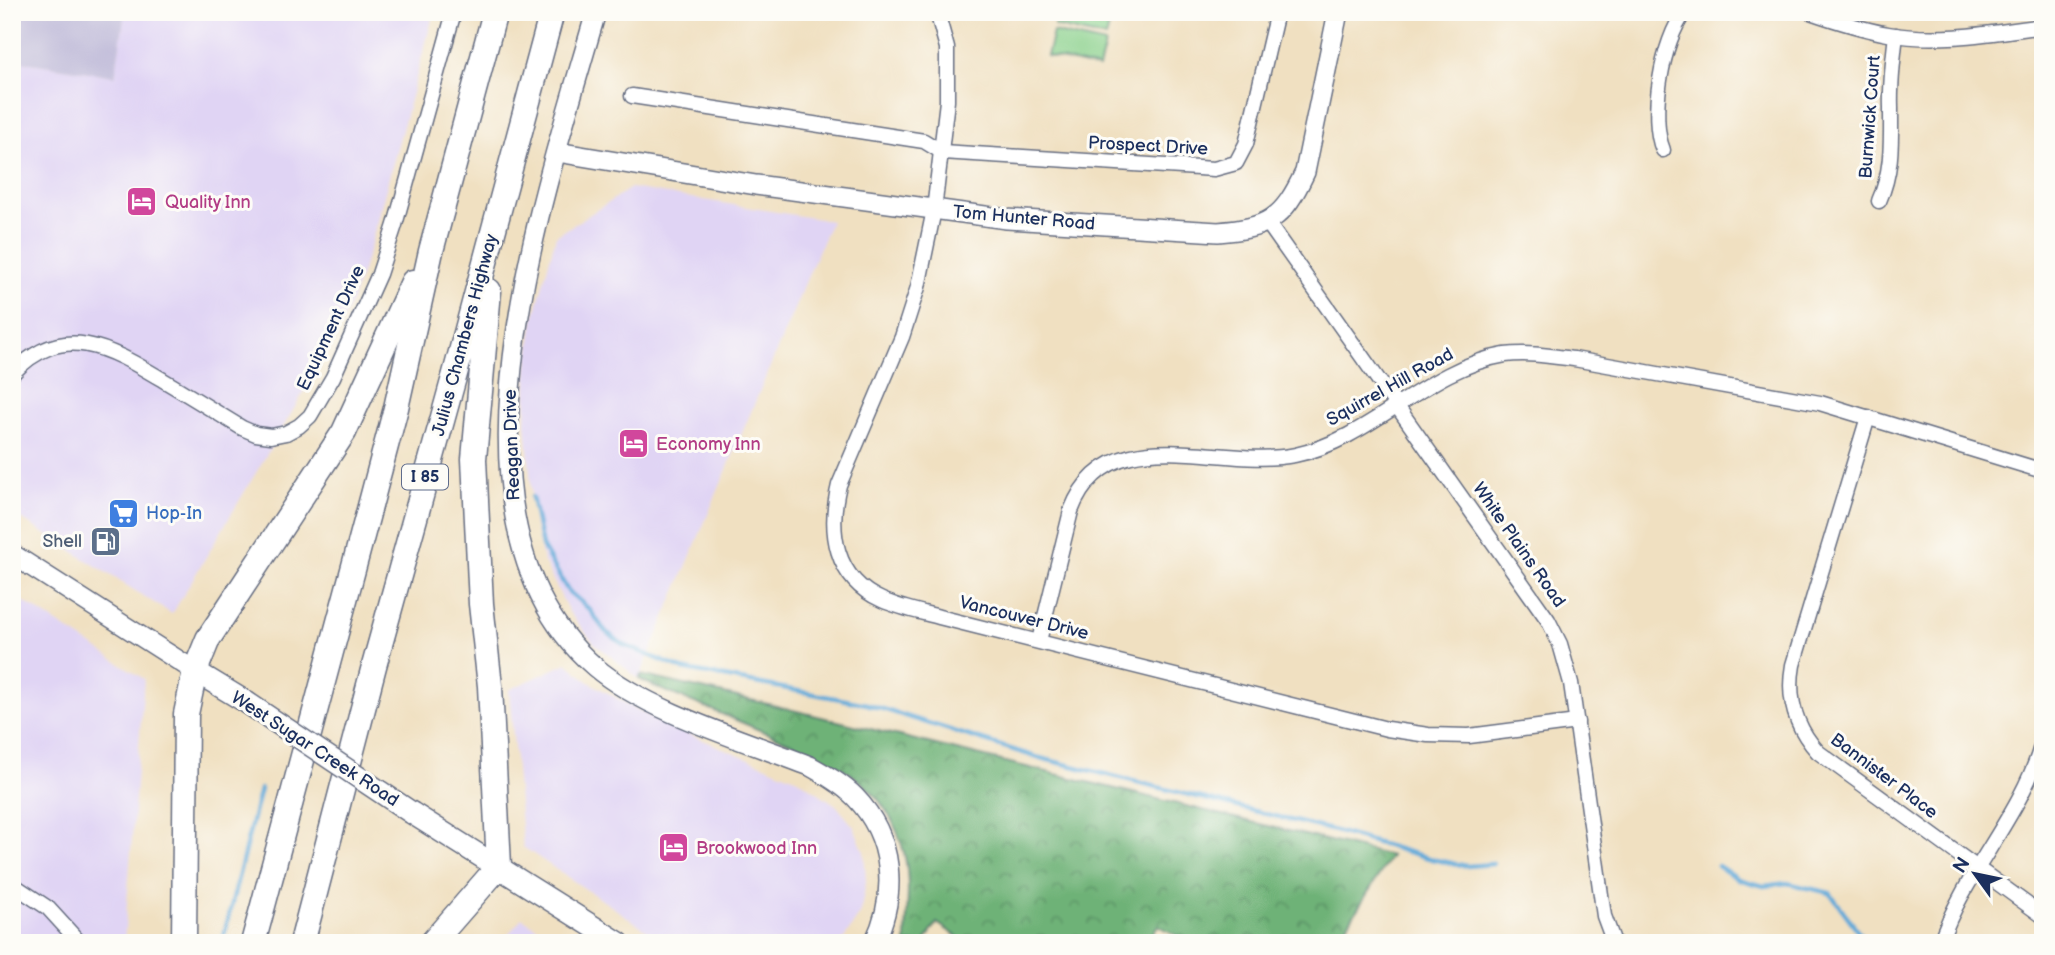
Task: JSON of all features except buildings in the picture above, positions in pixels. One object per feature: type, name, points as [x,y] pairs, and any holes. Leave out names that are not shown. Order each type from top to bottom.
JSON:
[{"type":"highway","name":"I 85","points":[[253,943],[373,497],[437,230],[495,12]]},
{"type":"highway","name":"Julius Chambers Highway","points":[[302,943],[374,666],[552,12]]},
{"type":"highway","points":[[184,943],[186,729],[195,671],[208,639],[344,432],[437,230]]},
{"type":"highway","points":[[432,943],[499,866],[474,459],[492,234]]},
{"type":"main road","name":"West Sugar Creek Road","points":[[195,671],[412,813],[619,943]]},
{"type":"street","name":"Equipment Drive","points":[[12,374],[37,354],[56,346],[92,344],[120,354],[256,434],[271,436],[286,433],[299,426],[310,416],[333,377],[379,274],[454,12]]},
{"type":"street","name":"Reagan Drive","points":[[596,12],[557,152],[517,314],[510,388],[510,481],[521,546],[530,574],[544,603],[575,647],[595,667],[651,702],[810,766],[834,779],[854,795],[872,818],[886,851],[890,872],[886,913],[874,943]]},
{"type":"street","points":[[934,210],[947,101],[947,48],[937,12]]},
{"type":"street","name":"Prospect Drive","points":[[632,96],[924,141],[942,152],[1214,169],[1236,163],[1246,144],[1277,12]]},
{"type":"street","name":"Tom Hunter Road","points":[[557,152],[756,185],[1007,219],[1217,232],[1246,230],[1267,222],[1290,202],[1305,172],[1338,12]]},
{"type":"street","points":[[1663,150],[1656,127],[1655,110],[1671,35],[1685,12]]},
{"type":"street","points":[[1810,12],[1852,26],[1924,38],[1964,37],[2043,26]]},
{"type":"street","name":"Burnwick Court","points":[[1879,201],[1889,175],[1892,71],[1896,35]]},
{"type":"street","name":"Vancouver Drive","points":[[934,210],[914,304],[839,485],[833,517],[836,547],[856,582],[883,601],[939,617],[1387,729],[1428,735],[1469,736],[1577,722]]},
{"type":"street","name":"White Plains Road","points":[[1267,222],[1548,620],[1560,644],[1568,670],[1577,722],[1604,916],[1614,943]]},
{"type":"street","name":"Squirrel Hill Road","points":[[1039,641],[1071,511],[1077,495],[1088,479],[1104,466],[1121,457],[1141,453],[1253,459],[1296,454],[1349,435],[1455,370],[1480,361],[1520,354],[1574,359],[1820,403],[2043,471]]},
{"type":"street","name":"Bannister Place","points":[[1868,417],[1793,665],[1790,687],[1800,727],[1818,752],[2043,916]]},
{"type":"street","name":"West Sugar Creek Road","points":[[12,554],[195,671]]},
{"type":"street","points":[[1940,943],[1959,897],[2026,787],[2043,740]]},
{"type":"street","points":[[12,884],[48,908],[80,943]]},
{"type":"shaded area","points":[[12,12],[125,12],[115,76],[12,60]]},
{"type":"shaded area","points":[[125,12],[434,12],[369,251],[352,300],[330,348],[172,614],[12,513],[12,60],[115,76]]},
{"type":"shaded area","name":"Economy Inn","points":[[631,188],[831,221],[639,679],[593,642],[569,612],[543,560],[534,522],[526,424],[527,369],[534,318],[556,236]]},
{"type":"shaded area","points":[[12,594],[144,679],[124,943],[12,943]]},
{"type":"shaded area","points":[[567,663],[589,682],[666,725],[798,779],[836,805],[854,827],[864,852],[866,882],[860,914],[841,943],[666,943],[523,847],[509,690]]},
{"type":"shaded area","points":[[522,918],[561,943],[501,943]]},
{"type":"green space","points":[[1058,12],[1112,13],[1106,38],[1054,26]]},
{"type":"green space","points":[[1053,32],[1105,44],[1099,68],[1047,56]]},
{"type":"green space","points":[[641,675],[1391,856],[1336,943],[1190,943],[1158,925],[1147,943],[967,943],[937,923],[924,943],[906,943],[908,889],[905,857],[897,831],[870,790],[833,763],[660,689],[639,679]]},
{"type":"waterway","points":[[532,497],[542,546],[568,591],[589,609],[605,631],[624,645],[682,669],[867,704],[1036,757],[1335,831],[1436,860],[1467,866],[1493,864]]},
{"type":"waterway","points":[[222,943],[260,789]]},
{"type":"waterway","points":[[1718,866],[1738,879],[1764,886],[1787,883],[1830,893],[1867,943]]},
{"type":"place","name":"Quality Inn","points":[[142,202]]},
{"type":"place","name":"Economy Inn","points":[[633,444]]},
{"type":"place","name":"Hop-In","points":[[123,513]]},
{"type":"place","name":"Shell","points":[[105,541]]},
{"type":"place","name":"Brookwood Inn","points":[[673,848]]}]
